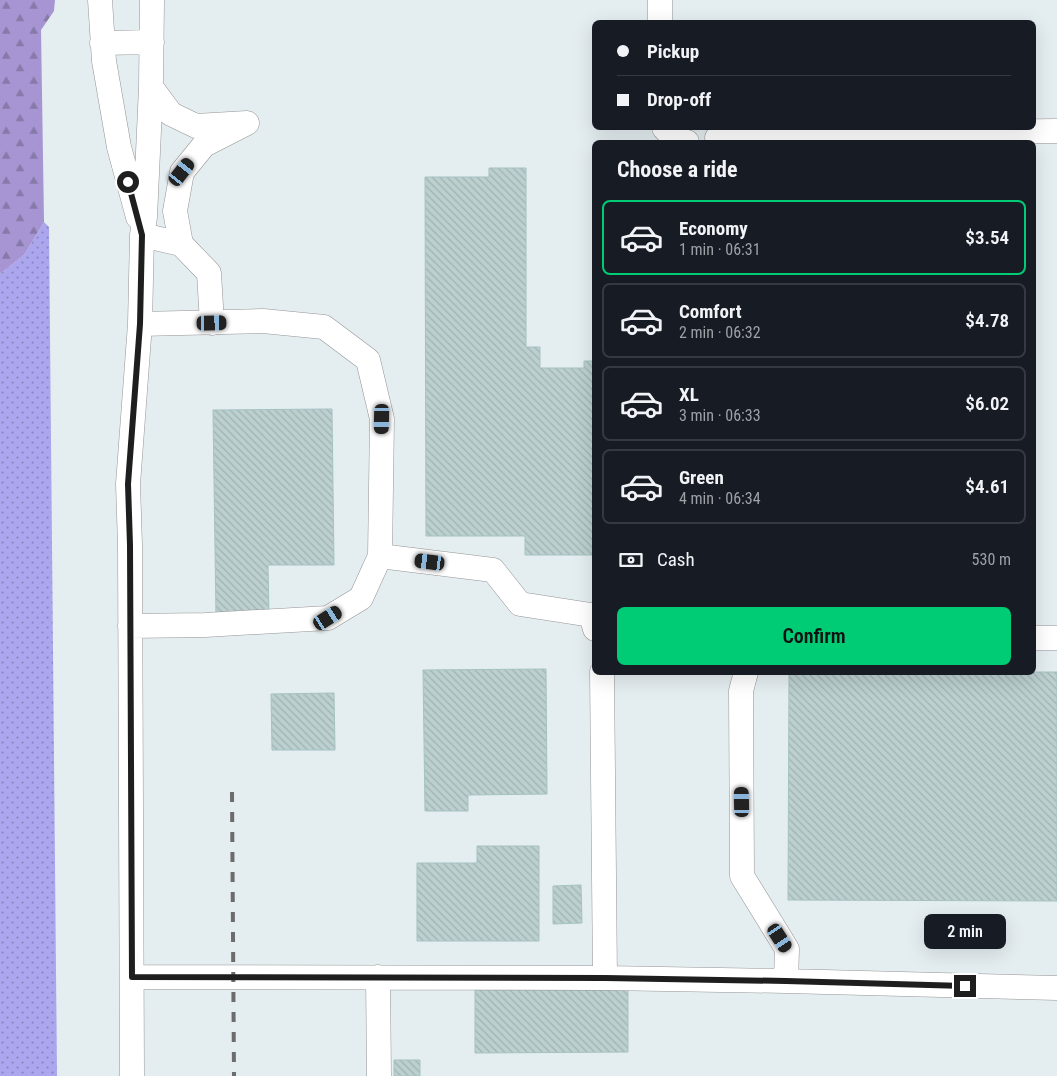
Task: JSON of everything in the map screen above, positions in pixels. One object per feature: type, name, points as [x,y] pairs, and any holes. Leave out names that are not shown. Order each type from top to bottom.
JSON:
[{"type":"street","points":[[100,0],[104,62],[119,147],[142,235]]},
{"type":"street","points":[[132,1076],[128,484],[140,324],[142,235],[151,87],[152,0]]},
{"type":"street","points":[[660,0],[660,20]]},
{"type":"street","points":[[102,43],[152,42]]},
{"type":"street","points":[[151,87],[171,114],[196,126],[248,123],[204,145],[182,172],[175,211],[180,244]]},
{"type":"street","points":[[665,130],[668,134],[678,140]]},
{"type":"street","points":[[717,136],[779,134],[871,139],[917,132],[1057,131]]},
{"type":"street","points":[[142,235],[180,244],[209,273],[212,323]]},
{"type":"street","points":[[130,626],[205,625],[328,618],[361,598],[380,556],[382,419],[368,360],[324,327],[263,321],[140,324]]},
{"type":"street","points":[[380,556],[493,570],[520,604],[591,615],[592,618]]},
{"type":"street","points":[[1036,638],[1057,638]]},
{"type":"street","points":[[602,675],[605,978]]},
{"type":"street","points":[[745,675],[741,691],[742,876],[787,949],[786,981]]},
{"type":"street","points":[[132,977],[605,978],[1057,988]]},
{"type":"street","points":[[378,977],[379,1076]]},
{"type":"shaded area","points":[[44,222],[49,227],[57,1076],[0,1076],[0,274],[24,255]]},
{"type":"green space","points":[[0,0],[55,0],[54,11],[41,30],[44,222],[24,255],[0,274]]},
{"type":"building","points":[[489,168],[526,168],[526,347],[540,347],[540,368],[584,368],[584,361],[592,361],[592,555],[525,555],[525,536],[426,536],[425,177],[489,177]]},
{"type":"building","points":[[332,409],[334,565],[268,565],[269,617],[216,617],[213,410]]},
{"type":"building","points":[[546,669],[547,794],[468,795],[468,811],[425,811],[423,670]]},
{"type":"building","points":[[1036,672],[1057,672],[1057,901],[788,900],[789,675],[1036,675]]},
{"type":"building","points":[[334,693],[335,750],[272,750],[271,694]]},
{"type":"building","points":[[477,846],[539,846],[539,941],[417,941],[417,863],[477,863]]},
{"type":"building","points":[[581,885],[582,923],[553,924],[553,886]]},
{"type":"building","points":[[475,990],[628,990],[628,1052],[475,1053]]},
{"type":"building","points":[[394,1060],[420,1060],[420,1076],[394,1076]]},
{"type":"railway","points":[[232,792],[234,1076]]},
{"type":"route","points":[[128,182],[142,235],[140,324],[128,484],[130,545],[132,977],[605,978],[965,986]]}]
